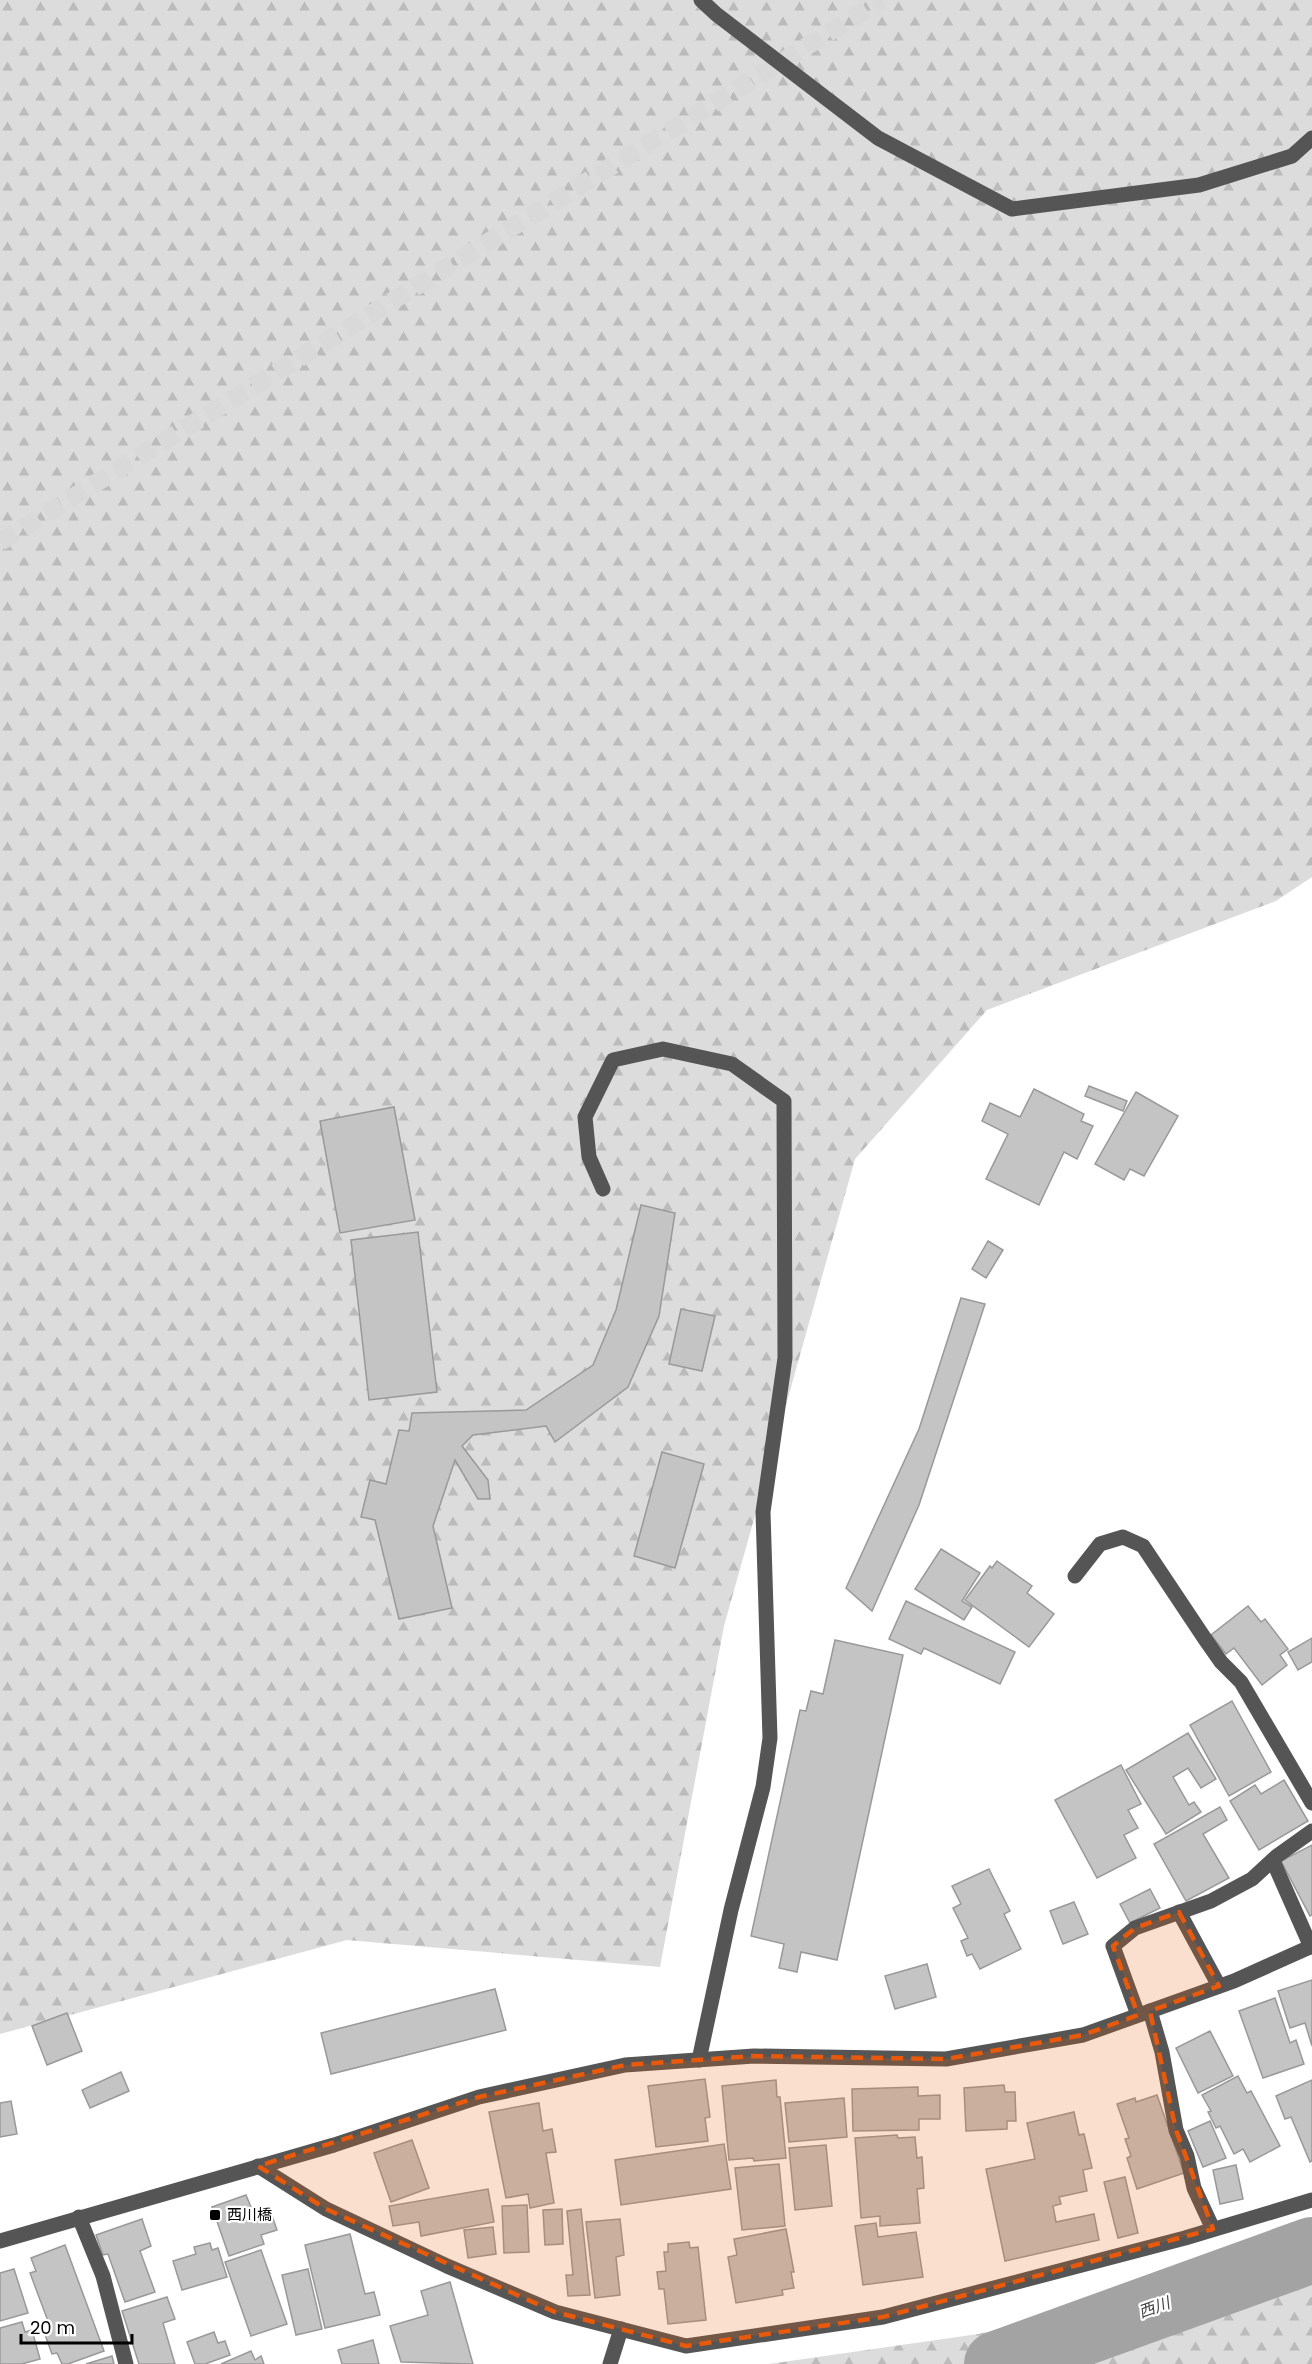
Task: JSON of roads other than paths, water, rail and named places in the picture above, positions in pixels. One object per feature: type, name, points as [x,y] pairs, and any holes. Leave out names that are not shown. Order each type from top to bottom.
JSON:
[{"type":"street","points":[[701,0],[716,14],[878,138],[1012,209],[1199,185],[1292,156],[1312,138]]},
{"type":"street","points":[[603,1189],[589,1157],[585,1117],[613,1060],[663,1049],[732,1064],[784,1101],[785,1358],[763,1512],[770,1738],[763,1787],[731,1910],[699,2060]]},
{"type":"street","points":[[1075,1576],[1100,1544],[1123,1537],[1143,1546],[1221,1662],[1241,1682],[1312,1803]]},
{"type":"street","points":[[1213,2229],[1194,2188],[1186,2156],[1176,2130],[1157,2031],[1144,2013],[1113,1946],[1135,1928],[1210,1901],[1252,1879],[1312,1831]]},
{"type":"street","points":[[0,2241],[334,2145],[479,2097],[625,2065],[754,2056],[946,2059],[1083,2035],[1220,1986],[1312,1946],[1273,1861]]},
{"type":"street","points":[[1179,1912],[1220,1986]]},
{"type":"street","points":[[258,2166],[326,2209],[447,2266],[555,2312],[686,2346],[883,2317],[1213,2229],[1312,2200]]},
{"type":"street","points":[[79,2217],[103,2276],[126,2364]]},
{"type":"street","points":[[610,2364],[621,2329]]},
{"type":"waterway","name":"西川","points":[[997,2364],[1312,2250]]},
{"type":"tunnel","points":[[0,542],[882,0]]},
{"type":"place","name":"西川橋","points":[[215,2215]]}]
